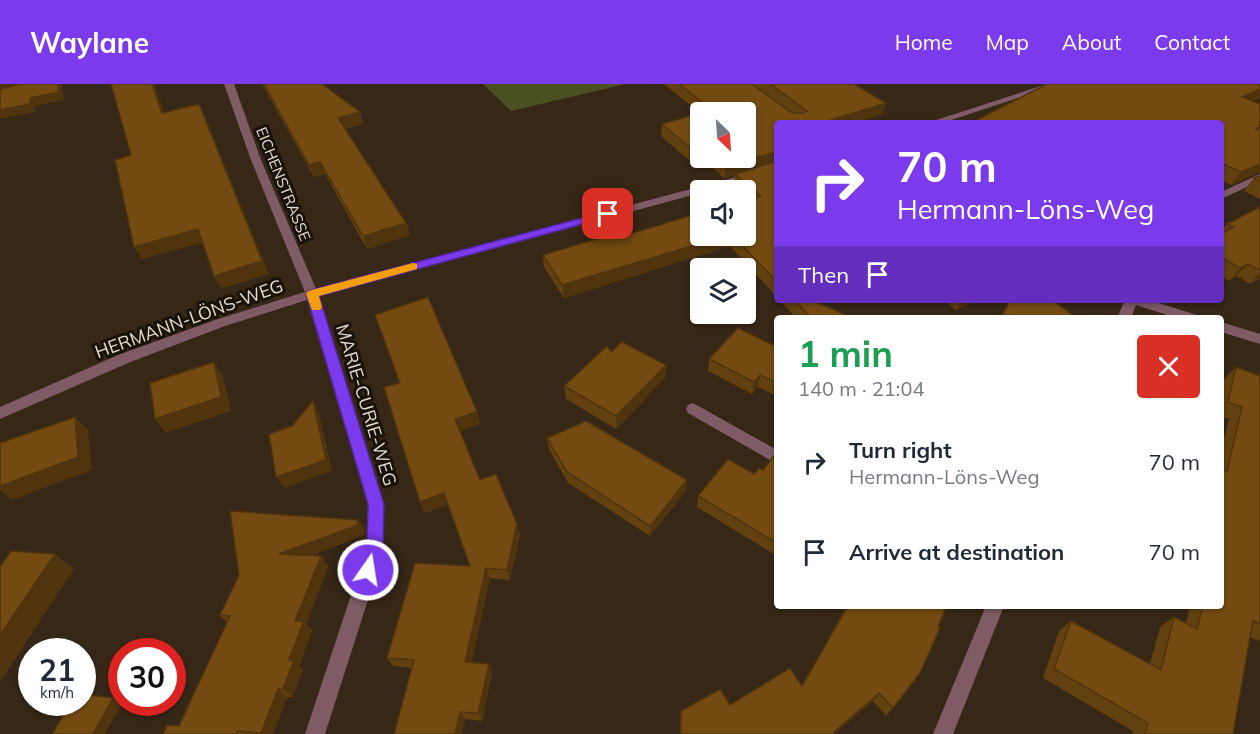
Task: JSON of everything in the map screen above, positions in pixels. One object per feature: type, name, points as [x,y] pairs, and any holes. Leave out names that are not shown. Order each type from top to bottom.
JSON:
[{"type":"street","name":"EICHENSTRASSE","points":[[229,84],[256,160],[312,294]]},
{"type":"street","points":[[942,120],[1056,84]]},
{"type":"street","name":"HERMANN-LÖNS-WEG","points":[[0,413],[123,359],[220,323],[312,294],[774,170]]},
{"type":"street","points":[[1224,195],[1260,177]]},
{"type":"street","name":"MARIE-CURIE-WEG","points":[[312,294],[376,504],[375,550],[315,734]]},
{"type":"street","points":[[1143,303],[1182,315]]},
{"type":"street","points":[[1224,328],[1260,339]]},
{"type":"street","points":[[693,409],[774,456]]},
{"type":"street","points":[[943,734],[994,609]]},
{"type":"green space","points":[[483,84],[626,84],[511,111]]},
{"type":"building","points":[[20,84],[58,84],[59,92],[30,98],[30,104],[0,110],[0,89]]},
{"type":"building","points":[[111,84],[152,84],[162,113],[199,104],[262,261],[214,276],[198,229],[134,247],[115,160],[131,155]]},
{"type":"building","points":[[264,84],[322,84],[360,112],[338,118],[406,223],[363,236],[320,162],[309,165]]},
{"type":"building","points":[[679,84],[752,84],[792,113],[807,111],[770,84],[854,84],[886,103],[831,120],[774,120],[774,153],[756,157],[756,102],[702,102]]},
{"type":"building","points":[[1047,84],[1260,84],[1260,89],[1242,97],[1260,104],[1260,127],[1256,129],[1260,131],[1260,164],[1241,172],[1224,164],[1224,120],[977,120]]},
{"type":"building","points":[[690,116],[690,148],[662,124]]},
{"type":"building","points":[[774,162],[774,279],[743,246],[756,246],[756,197],[761,196],[756,192],[756,180],[742,180],[735,174]]},
{"type":"building","points":[[1260,207],[1260,270],[1248,264],[1240,268],[1224,259],[1224,232],[1234,227],[1227,224]]},
{"type":"building","points":[[690,216],[692,246],[562,285],[543,255],[613,234],[616,238]]},
{"type":"building","points":[[428,297],[477,412],[455,419],[480,480],[496,474],[517,524],[507,570],[486,568],[465,662],[489,664],[478,713],[460,712],[455,734],[394,734],[414,660],[387,658],[415,563],[470,566],[444,493],[420,502],[384,387],[400,383],[375,315]]},
{"type":"building","points":[[797,303],[819,303],[846,315],[809,315]]},
{"type":"building","points":[[1008,303],[1056,303],[1073,315],[1002,315]]},
{"type":"building","points":[[738,328],[774,346],[774,382],[760,375],[754,382],[709,359]]},
{"type":"building","points":[[622,342],[666,365],[616,416],[564,386],[607,346],[611,352]]},
{"type":"building","points":[[214,362],[221,397],[155,419],[150,383]]},
{"type":"building","points":[[1236,367],[1260,376],[1260,624],[1253,620],[1233,734],[1145,734],[1148,723],[1054,669],[1071,621],[1161,670],[1174,617],[1197,629],[1202,609],[1224,609],[1224,470],[1227,472],[1242,407],[1228,402]]},
{"type":"building","points":[[313,401],[326,460],[276,477],[269,434],[292,426]]},
{"type":"building","points":[[75,417],[78,457],[0,486],[0,443]]},
{"type":"building","points":[[586,421],[687,480],[650,526],[567,472],[547,438]]},
{"type":"building","points":[[774,456],[774,541],[698,496],[728,459],[754,474],[759,468],[763,470]]},
{"type":"building","points":[[230,511],[358,520],[358,525],[279,554],[321,556],[295,621],[304,621],[289,660],[294,661],[283,689],[278,689],[261,733],[237,731],[236,734],[163,734],[167,725],[179,726],[184,716],[186,716],[186,711],[230,616],[220,615],[239,575]]},
{"type":"building","points":[[11,551],[55,554],[0,635],[0,567]]},
{"type":"building","points":[[846,609],[946,609],[938,626],[940,628],[920,673],[893,708],[879,693],[834,732],[836,734],[681,734],[681,711],[720,689],[730,705],[790,668],[802,686]]},
{"type":"building","points":[[96,696],[108,697],[108,707],[93,734],[52,734],[63,716],[96,716]]},
{"type":"slow traffic","points":[[316,307],[312,294],[413,267]]},
{"type":"route","points":[[368,570],[375,550],[376,504],[312,294],[608,214]]}]
